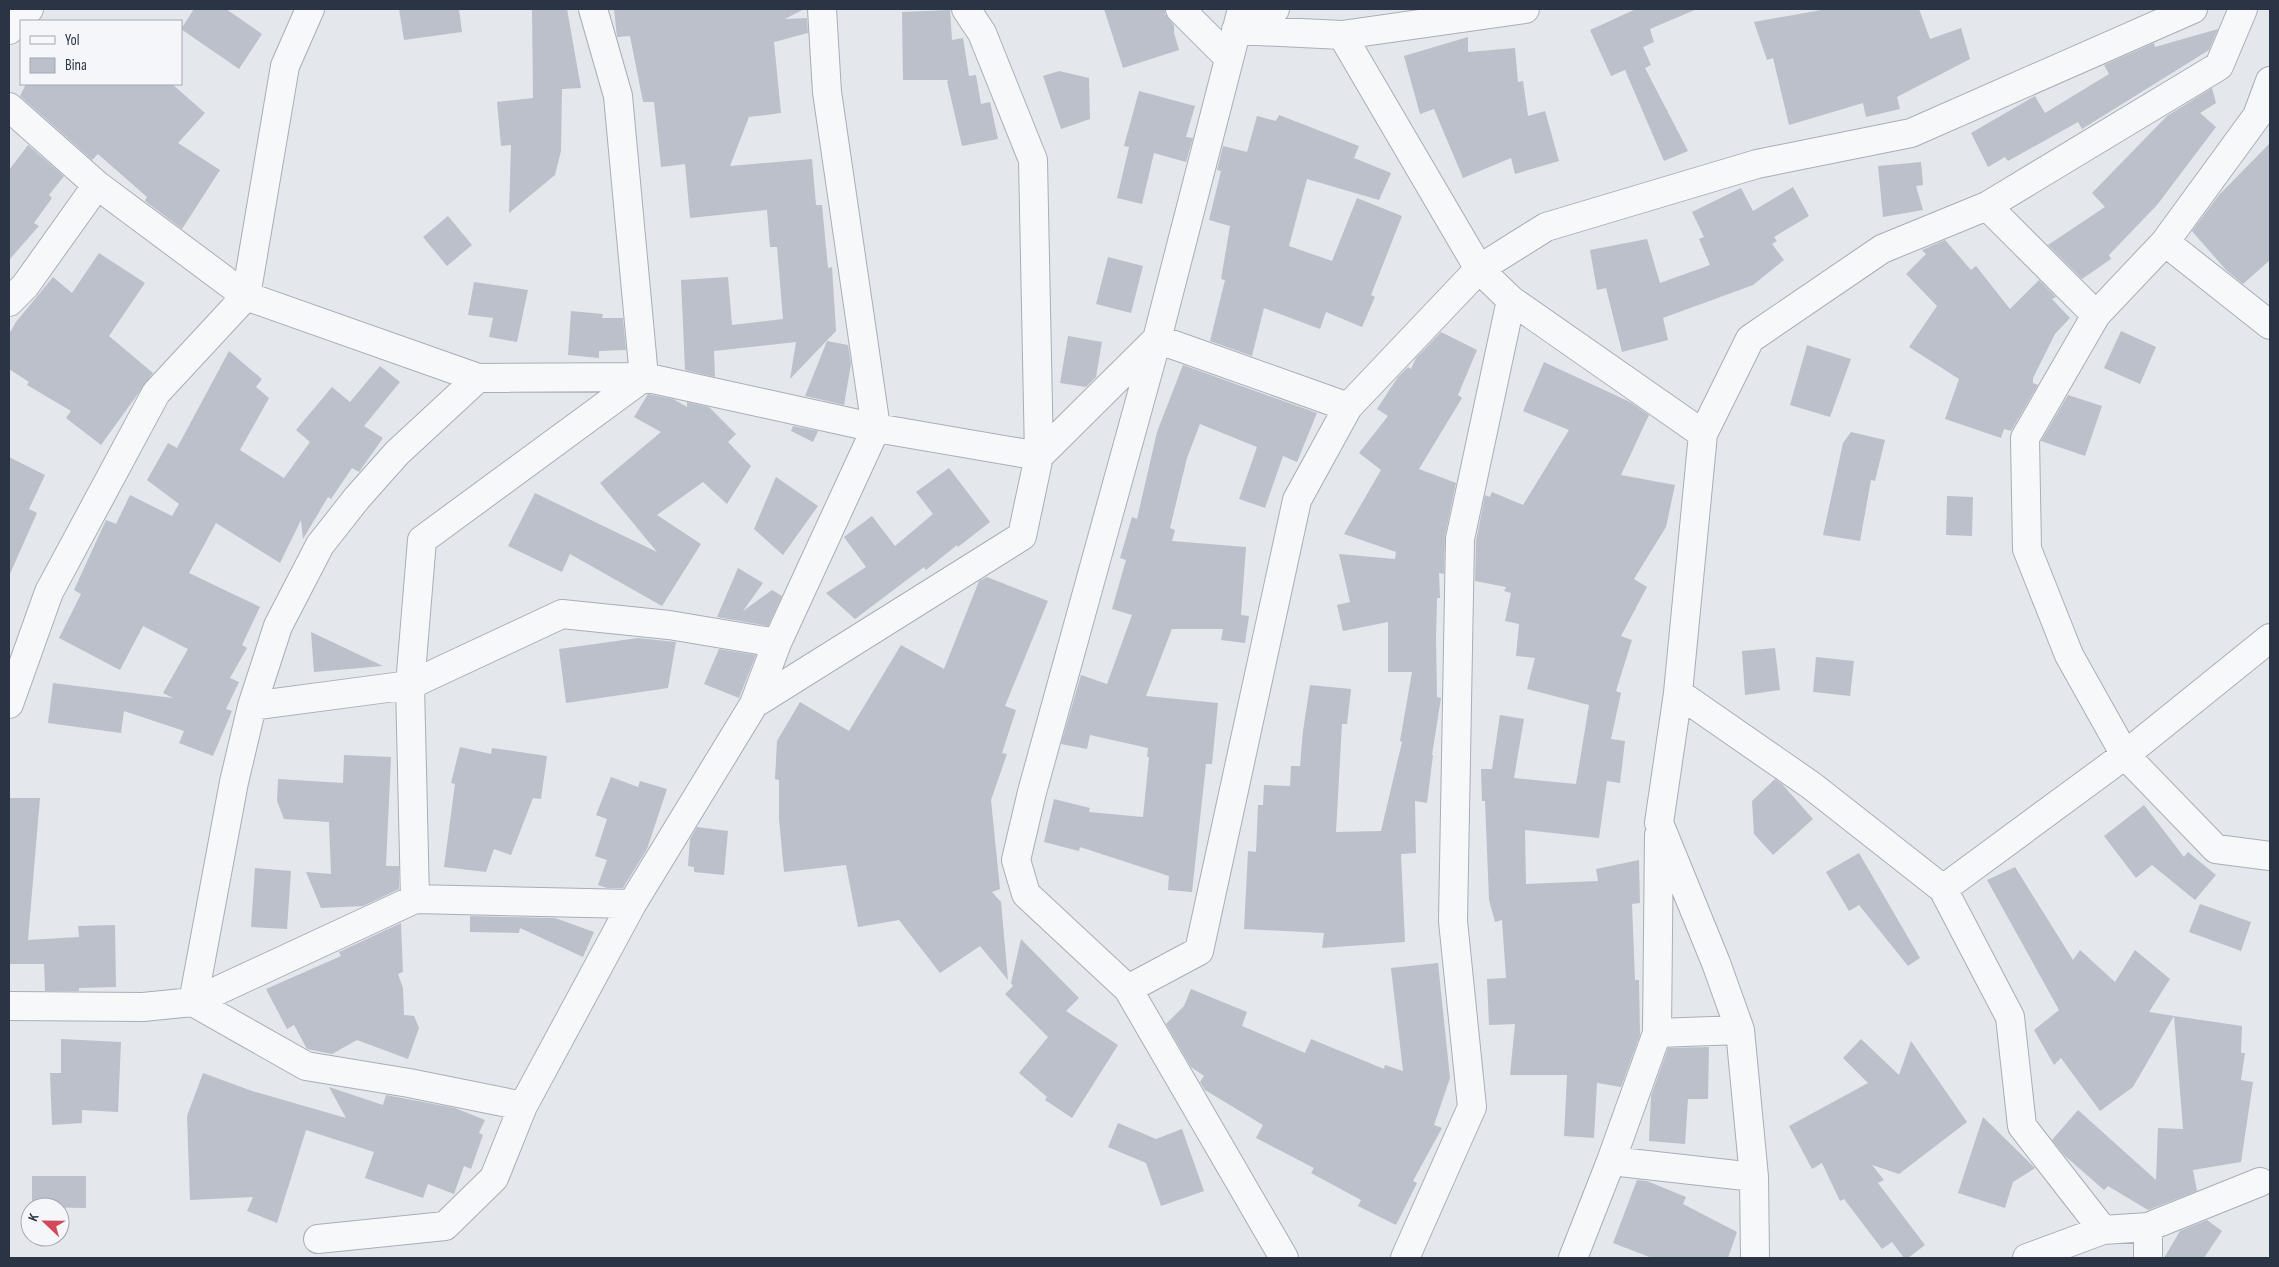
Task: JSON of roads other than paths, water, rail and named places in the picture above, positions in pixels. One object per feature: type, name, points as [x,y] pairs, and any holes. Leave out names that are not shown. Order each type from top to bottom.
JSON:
[{"type":"street","points":[[9,30],[29,9]]},
{"type":"street","points":[[9,704],[49,592],[156,393],[246,296],[284,66],[310,9]]},
{"type":"street","points":[[593,9],[618,96],[644,377]]},
{"type":"street","points":[[318,1239],[445,1226],[494,1178],[523,1106],[632,904],[754,704],[778,643],[876,428],[827,92],[822,9]]},
{"type":"street","points":[[754,704],[1022,536],[1039,456],[1033,160],[982,33],[966,9]]},
{"type":"street","points":[[1180,9],[1229,58]]},
{"type":"street","points":[[1239,19],[1275,9]]},
{"type":"street","points":[[1239,19],[1342,35],[1525,9]]},
{"type":"street","points":[[1128,989],[1199,951],[1297,500],[1348,407],[1479,268],[1546,228],[1756,164],[1911,133],[2193,9]]},
{"type":"street","points":[[1573,1258],[1612,1161],[1657,1033],[1659,823],[1678,693],[1703,434],[1750,339],[1882,249],[1988,206],[2219,66],[2242,9]]},
{"type":"street","points":[[1239,19],[1158,339],[1034,782],[1016,860],[1026,894],[1128,989],[1284,1258]]},
{"type":"street","points":[[1342,35],[1479,268],[1511,300],[1703,434]]},
{"type":"street","points":[[2270,81],[2257,116],[2165,242],[2096,315],[2026,438],[2027,548],[2069,655],[2125,755],[2216,849],[2270,856]]},
{"type":"street","points":[[9,107],[97,185],[246,296],[478,378],[644,377],[876,428],[1039,456]]},
{"type":"street","points":[[9,302],[25,286],[97,185]]},
{"type":"street","points":[[1988,206],[2096,315]]},
{"type":"street","points":[[2165,242],[2270,324]]},
{"type":"street","points":[[1405,1258],[1472,1107],[1453,921],[1460,539],[1511,300]]},
{"type":"street","points":[[1039,456],[1158,339]]},
{"type":"street","points":[[1158,339],[1348,407]]},
{"type":"street","points":[[415,899],[410,685],[422,540],[644,377]]},
{"type":"street","points":[[193,1002],[234,782],[252,706],[278,626],[320,546],[357,498],[397,453],[478,378]]},
{"type":"street","points":[[252,706],[410,685],[562,614],[669,625],[778,643]]},
{"type":"street","points":[[1943,889],[2125,755],[2270,638]]},
{"type":"street","points":[[1678,693],[1812,786],[1943,889],[2010,1017],[2022,1126],[2103,1230]]},
{"type":"street","points":[[1659,823],[1716,963],[1740,1030],[1754,1176],[1755,1258]]},
{"type":"street","points":[[9,1006],[143,1007],[193,1002],[415,899],[632,904]]},
{"type":"street","points":[[193,1002],[306,1066],[409,1083],[523,1106]]},
{"type":"street","points":[[1657,1033],[1740,1030]]},
{"type":"street","points":[[1612,1161],[1754,1176]]},
{"type":"street","points":[[2027,1258],[2103,1230],[2148,1227],[2260,1182]]},
{"type":"street","points":[[2148,1227],[2148,1258]]}]
